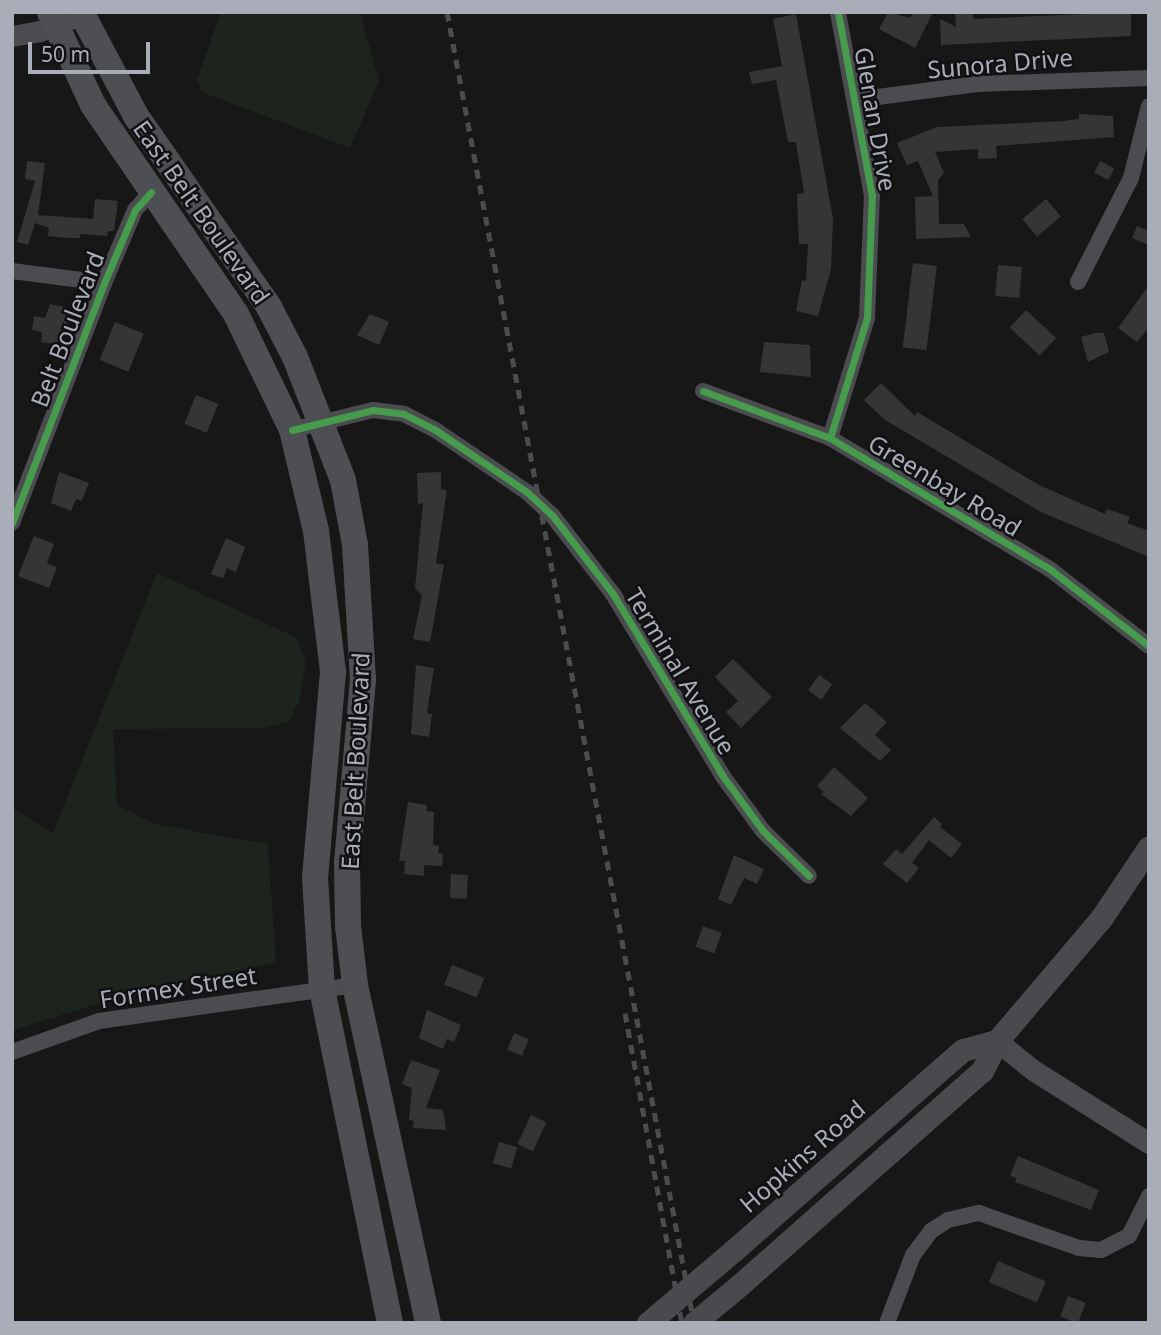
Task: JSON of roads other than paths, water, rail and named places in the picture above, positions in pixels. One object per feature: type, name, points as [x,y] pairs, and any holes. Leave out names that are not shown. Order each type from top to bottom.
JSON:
[{"type":"main road","name":"East Belt Boulevard","points":[[81,13],[136,116],[269,307],[323,422],[343,480],[360,600],[363,681],[347,862],[355,985],[428,1323]]},
{"type":"main road","name":"East Belt Boulevard","points":[[53,19],[93,105],[236,314],[292,430],[316,531],[333,672],[315,878],[323,989],[390,1323]]},
{"type":"main road","points":[[694,1323],[982,1071],[997,1041],[1101,917],[1149,847]]},
{"type":"main road","name":"Hopkins Road","points":[[648,1323],[963,1050],[997,1041]]},
{"type":"street","name":"Glenan Drive","points":[[830,438],[867,318],[872,196],[838,12]]},
{"type":"street","points":[[12,36],[53,19],[81,13]]},
{"type":"street","name":"Sunora Drive","points":[[855,100],[977,85],[1149,78]]},
{"type":"street","points":[[1079,282],[1131,178],[1149,106]]},
{"type":"street","name":"Belt Boulevard","points":[[12,523],[16,497],[104,283],[135,210],[151,192]]},
{"type":"street","points":[[12,271],[104,283]]},
{"type":"street","name":"Greenbay Road","points":[[703,391],[830,438],[1051,570],[1149,646]]},
{"type":"street","name":"Terminal Avenue","points":[[292,430],[373,410],[404,414],[434,429],[517,485],[552,515],[613,594],[722,775],[763,831],[809,876]]},
{"type":"street","name":"Formex Street","points":[[12,1052],[99,1021],[355,985]]},
{"type":"street","points":[[997,1041],[1033,1070],[1149,1143]]},
{"type":"street","points":[[887,1323],[913,1255],[931,1231],[948,1220],[979,1213],[1079,1248],[1101,1250],[1129,1236],[1149,1196]]},
{"type":"railway","points":[[447,12],[694,1323]]},
{"type":"railway","points":[[625,1013],[682,1323]]}]
